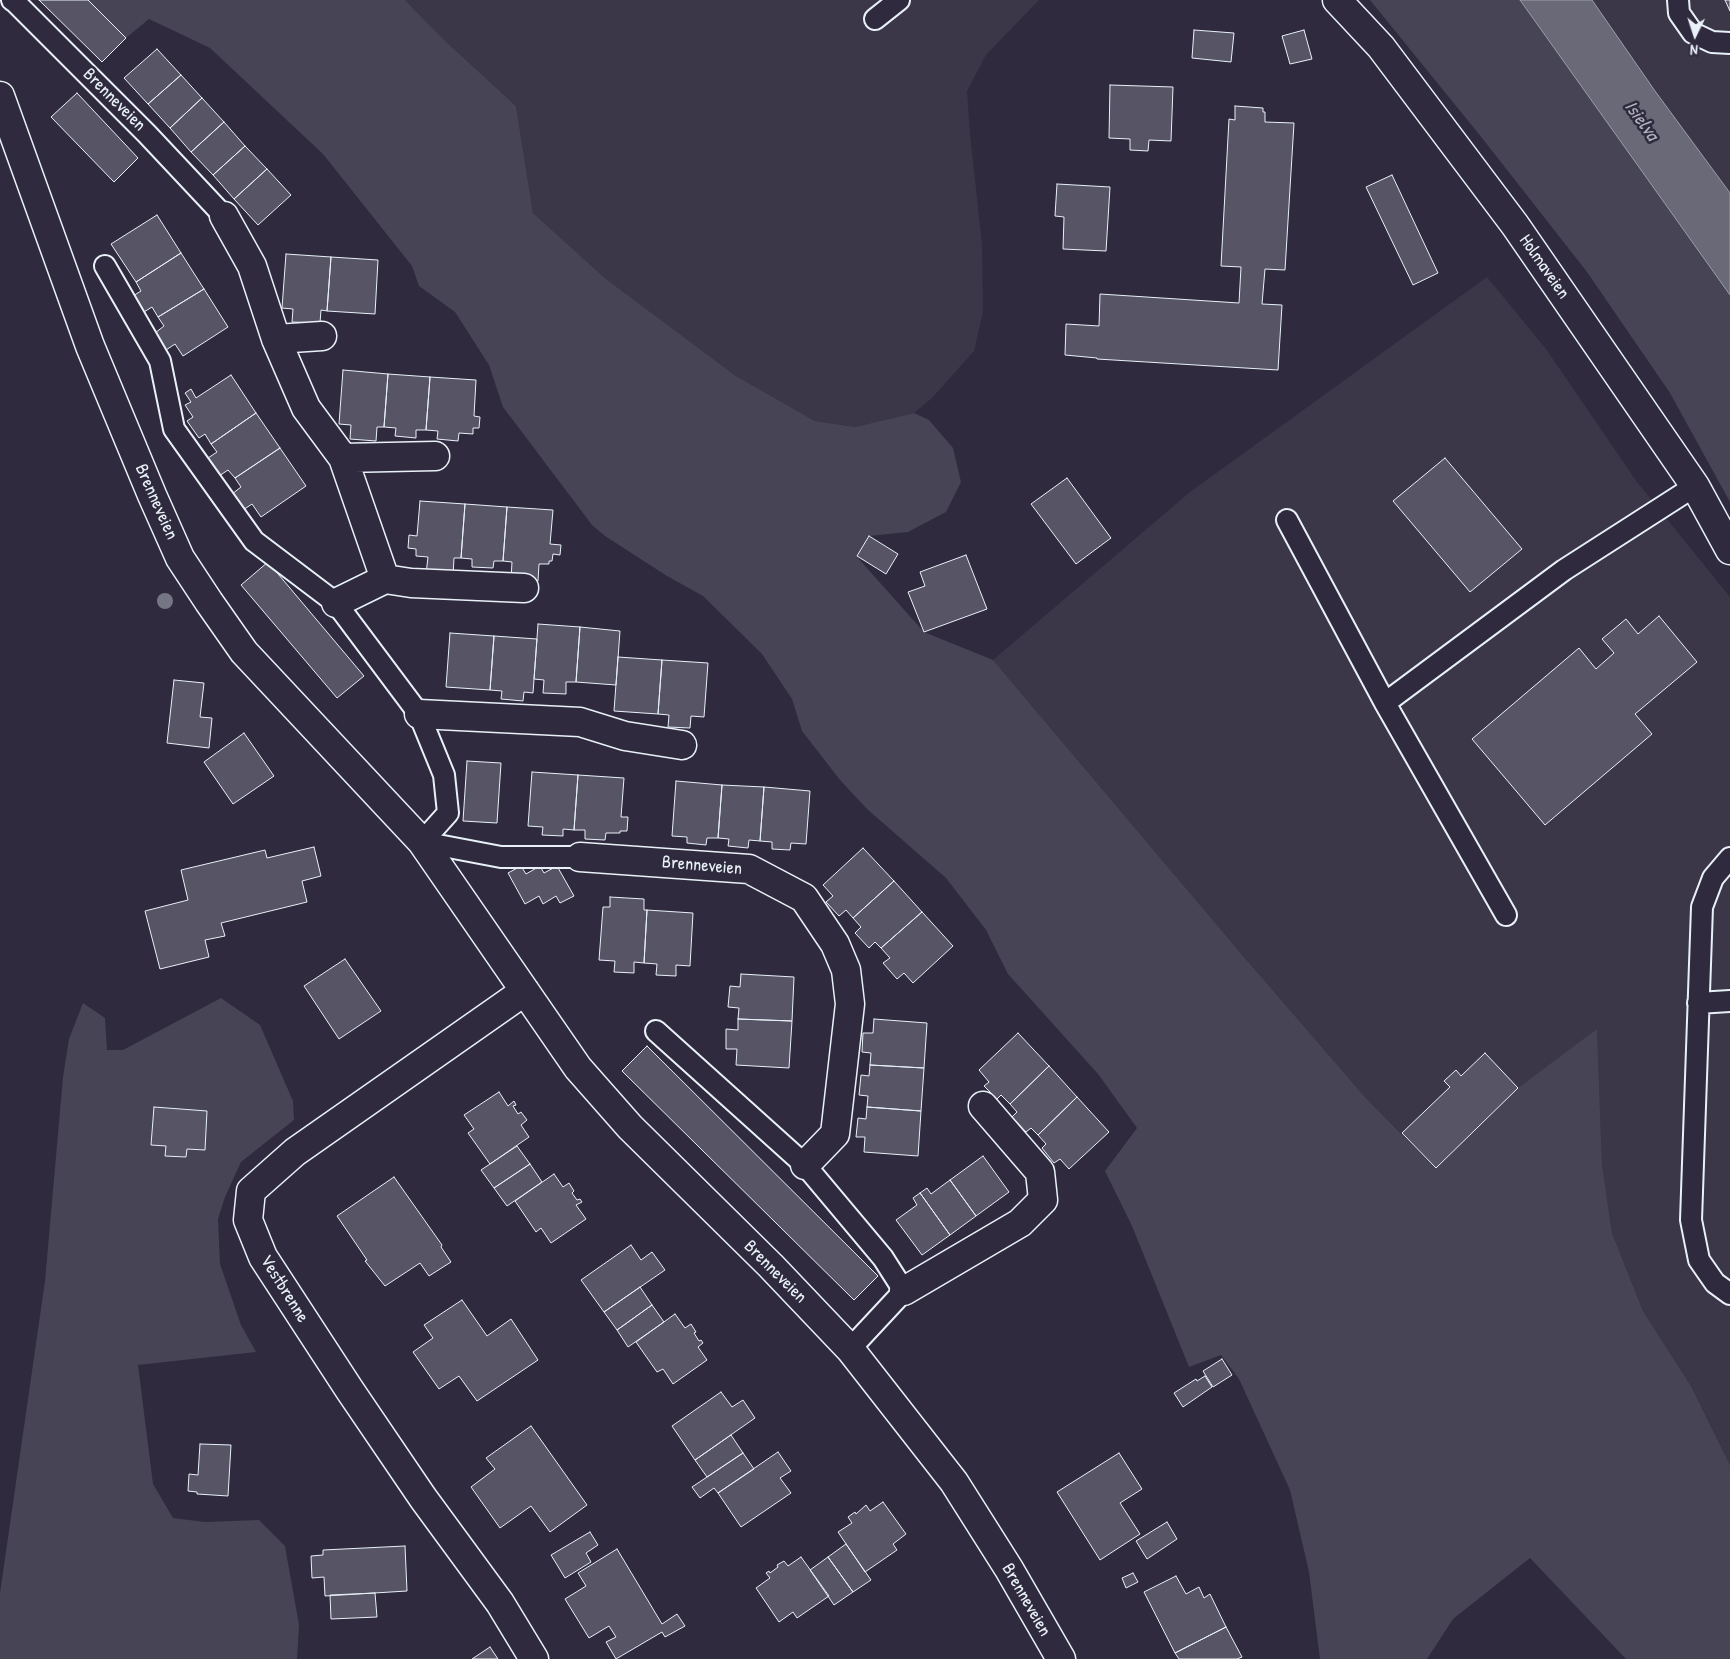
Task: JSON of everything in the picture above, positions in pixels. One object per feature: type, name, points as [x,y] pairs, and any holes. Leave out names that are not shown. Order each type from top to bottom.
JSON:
[{"type":"street","name":"Holmaveien","points":[[1337,0],[1381,47],[1515,225],[1695,486],[1730,550]]},
{"type":"street","name":"Brenneveien","points":[[0,96],[90,346],[180,558],[244,652],[422,842],[578,1068],[630,1127],[771,1266],[850,1349],[954,1482],[1009,1569],[1061,1659]]},
{"type":"street","name":"Brenneveien","points":[[224,216],[252,266],[276,339],[306,408],[344,458],[385,579]]},
{"type":"street","points":[[276,339],[322,336]]},
{"type":"street","points":[[344,458],[435,456]]},
{"type":"street","points":[[336,603],[385,579],[411,583],[524,588]]},
{"type":"street","points":[[419,714],[580,722],[625,736],[682,745]]},
{"type":"street","name":"Brenneveien","points":[[580,857],[749,869],[804,898],[835,944],[846,970],[850,1004],[835,1134],[805,1165]]},
{"type":"street","name":"Vestbrenne","points":[[525,991],[295,1152],[251,1191],[248,1220],[263,1257],[423,1498],[500,1603],[534,1659]]},
{"type":"street","points":[[904,1291],[1020,1223],[1044,1200],[1040,1172],[983,1106]]},
{"type":"lane","name":"Brenneveien","points":[[12,0],[140,127],[224,216]]},
{"type":"lane","points":[[875,19],[899,0]]},
{"type":"lane","points":[[1678,0],[1679,13],[1693,33],[1712,42],[1730,43]]},
{"type":"lane","points":[[105,266],[160,361],[174,429],[254,541],[336,603],[419,714],[444,775],[448,813],[422,842]]},
{"type":"lane","points":[[1385,703],[1564,570],[1695,486]]},
{"type":"lane","points":[[1287,520],[1385,703],[1506,915]]},
{"type":"lane","name":"Brenneveien","points":[[422,842],[501,857],[580,857]]},
{"type":"lane","points":[[1730,858],[1713,878],[1702,907],[1691,1220],[1699,1260],[1715,1283],[1730,1294]]},
{"type":"lane","points":[[1698,1003],[1730,1001]]},
{"type":"lane","points":[[656,1031],[805,1165],[883,1258],[904,1291],[850,1349]]},
{"type":"shaded area","points":[[88,0],[405,0],[442,38],[516,106],[533,213],[606,279],[736,376],[815,421],[855,427],[914,413],[929,420],[953,448],[961,482],[946,512],[908,532],[869,536],[857,557],[924,632],[993,660],[1364,1096],[1435,1168],[1518,1088],[1597,1029],[1602,1164],[1612,1233],[1643,1311],[1691,1386],[1730,1465],[1730,1659],[1626,1659],[1530,1558],[1453,1619],[1427,1659],[1320,1659],[1309,1572],[1290,1490],[1239,1379],[1221,1355],[1189,1367],[1132,1226],[1105,1171],[1137,1128],[1098,1074],[1008,974],[986,930],[946,878],[867,809],[840,780],[802,731],[792,699],[762,654],[703,596],[667,576],[605,536],[592,525],[503,407],[489,365],[455,312],[419,286],[412,266],[323,154],[210,48],[149,19],[126,38]]},
{"type":"shaded area","points":[[405,0],[1039,0],[986,55],[967,91],[982,244],[983,312],[974,351],[932,398],[914,413],[855,427],[815,421],[736,376],[606,279],[533,213],[516,106],[442,38]]},
{"type":"shaded area","points":[[1370,0],[1520,0],[1730,295],[1730,502],[1670,393],[1587,272]]},
{"type":"shaded area","points":[[1592,0],[1730,0],[1730,193],[1655,91]]},
{"type":"shaded area","points":[[1487,277],[1546,349],[1637,482],[1730,597],[1730,1465],[1691,1386],[1643,1311],[1612,1233],[1602,1164],[1597,1030],[1518,1088],[1436,1168],[1364,1096],[993,660],[1190,492]]},
{"type":"shaded area","points":[[221,998],[260,1025],[293,1101],[294,1120],[241,1162],[225,1197],[218,1219],[220,1264],[241,1325],[256,1352],[138,1365],[153,1484],[173,1518],[205,1522],[259,1520],[285,1546],[299,1625],[297,1659],[0,1659],[0,1593],[45,1281],[63,1077],[69,1039],[83,1003],[105,1018],[107,1050],[123,1050]]},
{"type":"water","name":"Isielva","points":[[1520,0],[1592,0],[1655,91],[1730,193],[1730,295]]},
{"type":"building","points":[[39,0],[88,0],[126,38],[102,62]]},
{"type":"building","points":[[1725,0],[1730,0],[1730,11]]},
{"type":"building","points":[[1194,30],[1234,33],[1231,62],[1192,58]]},
{"type":"building","points":[[1304,30],[1312,59],[1290,64],[1282,36]]},
{"type":"building","points":[[157,49],[181,75],[148,104],[124,78]]},
{"type":"building","points":[[181,75],[202,98],[170,128],[148,104]]},
{"type":"building","points":[[1110,85],[1173,87],[1171,141],[1149,140],[1148,151],[1130,150],[1130,139],[1109,138]]},
{"type":"building","points":[[77,93],[138,158],[114,182],[51,117]]},
{"type":"building","points":[[202,98],[224,122],[191,152],[170,128]]},
{"type":"building","points":[[1235,106],[1263,108],[1265,122],[1294,123],[1285,270],[1265,269],[1262,304],[1282,305],[1278,370],[1097,359],[1065,355],[1066,324],[1099,326],[1100,294],[1239,303],[1241,267],[1221,266],[1229,119],[1235,120]]},
{"type":"building","points":[[224,122],[245,146],[213,175],[191,152]]},
{"type":"building","points":[[245,146],[267,169],[234,199],[213,175]]},
{"type":"building","points":[[267,169],[291,195],[258,225],[234,199]]},
{"type":"building","points":[[1392,175],[1438,273],[1413,285],[1366,187]]},
{"type":"building","points":[[1057,184],[1110,187],[1106,251],[1063,249],[1064,217],[1055,216]]},
{"type":"building","points":[[157,215],[181,253],[136,282],[111,244]]},
{"type":"building","points":[[181,253],[204,289],[158,317],[152,307],[144,312],[133,296],[141,291],[136,282]]},
{"type":"building","points":[[286,254],[331,257],[327,311],[321,310],[320,323],[292,322],[293,309],[282,308]]},
{"type":"building","points":[[331,257],[378,260],[375,314],[327,311]]},
{"type":"building","points":[[204,289],[228,327],[183,356],[175,344],[166,350],[155,333],[164,326],[158,317]]},
{"type":"building","points":[[343,370],[388,374],[384,427],[377,427],[376,441],[350,439],[351,425],[339,424]]},
{"type":"building","points":[[388,374],[430,377],[426,430],[416,430],[416,438],[395,436],[396,428],[384,427]]},
{"type":"building","points":[[231,375],[256,413],[211,444],[205,434],[199,438],[187,421],[193,417],[185,405],[191,402],[185,393],[191,389],[196,398]]},
{"type":"building","points":[[430,377],[476,380],[474,416],[480,417],[479,428],[473,428],[473,434],[459,433],[458,441],[437,439],[438,431],[426,430]]},
{"type":"building","points":[[256,413],[280,448],[235,478],[228,470],[219,476],[208,458],[217,452],[211,444]]},
{"type":"building","points":[[280,448],[306,486],[261,517],[252,504],[243,510],[232,494],[241,487],[235,478]]},
{"type":"building","points":[[1445,458],[1522,549],[1470,592],[1393,501]]},
{"type":"building","points":[[1067,478],[1111,538],[1076,564],[1031,504]]},
{"type":"building","points":[[420,501],[465,504],[461,558],[454,558],[453,576],[426,574],[428,557],[416,556],[416,549],[408,548],[409,535],[417,536]]},
{"type":"building","points":[[465,504],[507,507],[503,561],[494,561],[493,568],[472,567],[472,559],[461,558]]},
{"type":"building","points":[[507,507],[553,510],[550,544],[561,545],[560,555],[553,554],[552,561],[549,561],[549,564],[539,564],[538,581],[511,579],[512,562],[503,561]]},
{"type":"building","points":[[869,536],[898,554],[886,574],[857,556]]},
{"type":"building","points":[[966,555],[987,609],[924,632],[908,592],[925,586],[920,572]]},
{"type":"building","points":[[268,562],[364,676],[337,698],[241,585]]},
{"type":"building","points":[[1659,616],[1697,662],[1635,714],[1652,734],[1545,825],[1472,739],[1579,648],[1596,669],[1614,653],[1602,639],[1626,619],[1638,634]]},
{"type":"building","points":[[538,624],[580,627],[576,682],[566,682],[566,694],[543,693],[544,680],[534,679]]},
{"type":"building","points":[[580,627],[620,631],[616,685],[576,682]]},
{"type":"building","points":[[450,633],[494,636],[490,690],[446,687]]},
{"type":"building","points":[[494,636],[537,639],[533,693],[524,692],[523,701],[501,699],[502,691],[490,690]]},
{"type":"building","points":[[618,657],[662,660],[658,714],[614,711]]},
{"type":"building","points":[[662,660],[708,663],[704,717],[691,716],[690,728],[668,727],[669,715],[658,714]]},
{"type":"building","points":[[174,680],[204,683],[200,717],[212,718],[209,748],[167,743]]},
{"type":"building","points":[[244,733],[274,776],[233,804],[204,762]]},
{"type":"building","points":[[467,761],[501,763],[497,823],[463,821]]},
{"type":"building","points":[[532,772],[578,775],[574,830],[563,829],[563,836],[542,835],[543,827],[528,826]]},
{"type":"building","points":[[578,775],[624,778],[621,817],[628,817],[627,831],[606,833],[605,840],[585,839],[585,830],[574,830]]},
{"type":"building","points":[[676,781],[722,785],[718,838],[707,838],[706,845],[687,843],[687,837],[672,836]]},
{"type":"building","points":[[722,785],[764,787],[760,841],[749,840],[748,848],[728,846],[729,839],[718,838]]},
{"type":"building","points":[[764,787],[810,791],[806,844],[791,843],[790,850],[772,849],[772,842],[760,841]]},
{"type":"building","points":[[314,847],[321,876],[302,881],[307,902],[221,923],[225,936],[205,940],[209,957],[160,969],[145,911],[188,900],[181,870],[265,850],[267,858]]},
{"type":"building","points":[[863,848],[894,881],[853,918],[846,910],[839,916],[826,902],[833,896],[823,885]]},
{"type":"building","points":[[521,866],[526,874],[540,866],[544,873],[557,866],[574,896],[560,903],[556,896],[543,904],[539,896],[525,904],[508,873]]},
{"type":"building","points":[[894,881],[922,912],[881,948],[875,942],[869,948],[855,933],[861,927],[853,918]]},
{"type":"building","points":[[610,897],[644,899],[644,910],[647,910],[644,963],[634,962],[634,973],[614,972],[615,961],[599,960],[603,907],[610,907]]},
{"type":"building","points":[[647,910],[693,913],[690,966],[676,965],[676,976],[656,975],[657,964],[644,963]]},
{"type":"building","points":[[922,912],[953,946],[913,983],[904,973],[897,979],[883,963],[890,958],[881,948]]},
{"type":"building","points":[[345,959],[381,1011],[339,1039],[304,986]]},
{"type":"building","points":[[741,974],[794,977],[792,1021],[738,1019],[739,1008],[728,1007],[730,986],[740,987]]},
{"type":"building","points":[[738,1019],[792,1021],[789,1068],[736,1065],[737,1049],[726,1049],[726,1029],[738,1030]]},
{"type":"building","points":[[874,1019],[927,1023],[924,1068],[870,1065],[871,1053],[862,1052],[863,1033],[873,1033]]},
{"type":"building","points":[[1018,1033],[1049,1066],[1010,1104],[1001,1095],[997,1099],[984,1086],[989,1082],[979,1070]]},
{"type":"building","points":[[647,1046],[878,1276],[854,1300],[622,1071]]},
{"type":"building","points":[[1485,1053],[1518,1088],[1436,1168],[1402,1133],[1450,1087],[1444,1081],[1456,1070],[1461,1076]]},
{"type":"building","points":[[870,1065],[924,1068],[921,1111],[867,1107],[868,1096],[859,1095],[861,1075],[869,1076]]},
{"type":"building","points":[[1049,1066],[1077,1097],[1038,1135],[1031,1128],[1026,1132],[1012,1117],[1017,1112],[1010,1104]]},
{"type":"building","points":[[499,1092],[508,1106],[514,1101],[516,1105],[513,1106],[518,1114],[521,1112],[527,1120],[521,1125],[529,1137],[490,1164],[468,1133],[474,1129],[464,1115]]},
{"type":"building","points":[[1077,1097],[1109,1132],[1069,1169],[1060,1159],[1054,1163],[1042,1148],[1046,1144],[1038,1135]]},
{"type":"building","points":[[154,1107],[207,1111],[205,1150],[187,1149],[186,1157],[165,1156],[166,1146],[151,1145]]},
{"type":"building","points":[[867,1107],[921,1111],[918,1156],[864,1152],[865,1137],[856,1137],[858,1118],[866,1119]]},
{"type":"building","points":[[517,1146],[530,1164],[494,1188],[481,1170]]},
{"type":"building","points":[[983,1156],[1009,1192],[976,1216],[950,1180]]},
{"type":"building","points":[[530,1164],[542,1182],[507,1206],[494,1188]]},
{"type":"building","points":[[554,1174],[563,1187],[569,1183],[574,1191],[572,1193],[577,1200],[580,1199],[582,1202],[576,1205],[586,1219],[551,1243],[541,1228],[536,1232],[515,1201]]},
{"type":"building","points":[[394,1177],[442,1245],[441,1247],[451,1262],[429,1276],[420,1263],[385,1286],[365,1261],[367,1260],[337,1216]]},
{"type":"building","points":[[950,1180],[976,1216],[950,1235],[920,1193],[927,1188],[931,1194]]},
{"type":"building","points":[[920,1193],[950,1235],[922,1255],[896,1220],[917,1205],[913,1198]]},
{"type":"building","points":[[631,1245],[641,1260],[652,1252],[665,1270],[604,1312],[581,1280]]},
{"type":"building","points":[[640,1287],[652,1305],[617,1330],[604,1312]]},
{"type":"building","points":[[462,1300],[487,1336],[511,1319],[538,1360],[477,1401],[459,1376],[439,1389],[413,1352],[433,1338],[424,1325]]},
{"type":"building","points":[[652,1305],[664,1322],[628,1347],[617,1330]]},
{"type":"building","points":[[675,1314],[685,1328],[691,1324],[699,1341],[701,1340],[703,1343],[698,1347],[707,1360],[673,1384],[663,1369],[657,1372],[636,1342]]},
{"type":"building","points":[[1222,1359],[1232,1375],[1213,1387],[1203,1371]]},
{"type":"building","points":[[1205,1376],[1212,1387],[1183,1407],[1174,1393],[1196,1379],[1197,1381]]},
{"type":"building","points":[[721,1392],[732,1407],[743,1400],[755,1418],[695,1460],[672,1426]]},
{"type":"building","points":[[531,1426],[587,1505],[550,1532],[531,1506],[500,1528],[471,1487],[495,1469],[486,1458]]},
{"type":"building","points":[[731,1435],[743,1453],[707,1477],[695,1460]]},
{"type":"building","points":[[200,1444],[231,1445],[228,1496],[197,1494],[197,1492],[188,1491],[189,1474],[198,1475]]},
{"type":"building","points":[[778,1452],[791,1471],[780,1478],[791,1493],[741,1527],[718,1493]]},
{"type":"building","points":[[743,1453],[754,1469],[718,1493],[714,1488],[700,1498],[692,1487]]},
{"type":"building","points":[[1119,1453],[1142,1489],[1120,1503],[1140,1534],[1100,1560],[1057,1492]]},
{"type":"building","points":[[883,1502],[906,1534],[893,1544],[897,1550],[865,1572],[838,1532],[852,1523],[848,1517],[855,1512],[856,1514],[866,1505],[870,1511]]},
{"type":"building","points":[[1167,1522],[1177,1539],[1147,1559],[1136,1541]]},
{"type":"building","points":[[590,1532],[598,1545],[586,1553],[591,1562],[565,1578],[551,1555]]},
{"type":"building","points":[[846,1544],[871,1580],[853,1592],[828,1557]]},
{"type":"building","points":[[405,1546],[407,1591],[325,1596],[324,1577],[312,1578],[311,1556],[323,1555],[323,1550]]},
{"type":"building","points":[[617,1549],[662,1624],[677,1614],[685,1626],[665,1637],[662,1632],[616,1659],[606,1642],[616,1637],[609,1626],[589,1638],[565,1599],[586,1586],[578,1573]]},
{"type":"building","points":[[801,1557],[829,1596],[797,1618],[793,1612],[779,1622],[756,1588],[770,1578],[766,1573],[769,1571],[770,1573],[778,1567],[777,1565],[784,1561],[788,1566]]},
{"type":"building","points":[[828,1557],[853,1592],[834,1605],[810,1570]]},
{"type":"building","points":[[1133,1573],[1138,1582],[1126,1588],[1122,1578]]},
{"type":"building","points":[[1176,1576],[1186,1594],[1199,1587],[1204,1598],[1210,1594],[1226,1627],[1175,1653],[1144,1592]]},
{"type":"building","points":[[375,1593],[377,1617],[331,1619],[330,1595]]},
{"type":"building","points":[[1226,1627],[1242,1657],[1237,1659],[1179,1659],[1175,1653]]},
{"type":"building","points":[[490,1647],[498,1659],[472,1659]]}]
